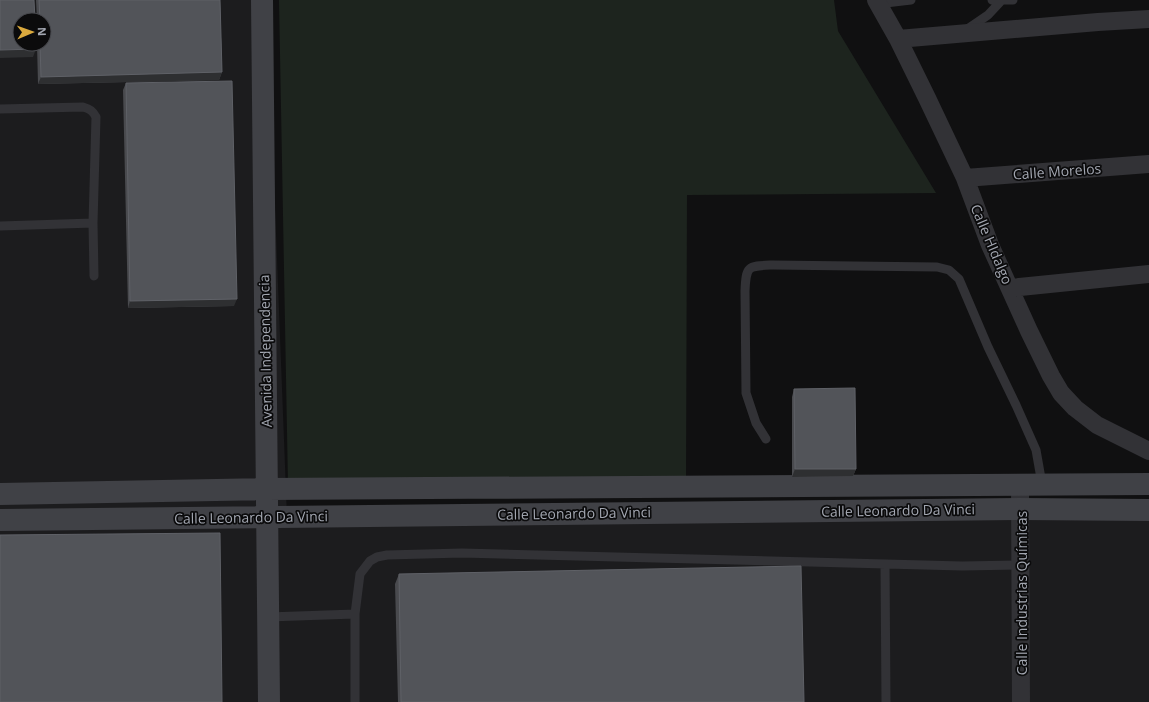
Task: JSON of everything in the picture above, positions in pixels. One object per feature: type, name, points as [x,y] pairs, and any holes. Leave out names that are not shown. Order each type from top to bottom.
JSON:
[{"type":"main road","name":"Avenida Independencia","points":[[262,0],[269,702]]},
{"type":"main road","name":"Calle Leonardo Da Vinci","points":[[0,494],[266,489],[1149,484]]},
{"type":"main road","name":"Calle Leonardo Da Vinci","points":[[0,520],[1021,509],[1149,510]]},
{"type":"street","name":"Calle HIdalgo","points":[[877,2],[898,39],[965,178],[990,245],[1029,331],[1061,393],[1075,408],[1097,426],[1149,451]]},
{"type":"street","points":[[898,39],[1098,22],[1149,20]]},
{"type":"street","name":"Calle Morelos","points":[[965,178],[1149,164]]},
{"type":"street","points":[[1010,288],[1149,274]]},
{"type":"street","name":"Calle Industrias Químicas","points":[[1020,484],[1021,702]]},
{"type":"lane","points":[[877,2],[912,0]]},
{"type":"lane","points":[[992,0],[1013,0]]},
{"type":"lane","points":[[960,34],[988,16],[1002,0]]},
{"type":"lane","points":[[0,109],[83,107],[94,113],[96,117],[93,223],[94,276]]},
{"type":"lane","points":[[0,226],[93,223]]},
{"type":"lane","points":[[766,439],[756,423],[746,393],[745,291],[747,271],[756,265],[937,267],[949,270],[959,279],[984,340],[1036,450],[1042,484]]},
{"type":"lane","points":[[355,702],[355,614],[360,574],[370,561],[377,557],[387,555],[462,553],[962,566],[1021,565]]},
{"type":"lane","points":[[885,564],[886,702]]},
{"type":"lane","points":[[268,617],[355,614]]},
{"type":"shaded area","points":[[0,0],[267,0],[287,517],[1149,510],[1149,702],[0,702]]},
{"type":"shaded area","points":[[279,0],[834,0],[838,31],[936,193],[687,195],[686,485],[288,485]]},
{"type":"building","points":[[0,0],[34,0],[35,12],[12,12],[12,50],[0,50]]},
{"type":"building","points":[[39,0],[220,0],[222,72],[41,77],[40,52],[52,52],[52,12],[40,12]]},
{"type":"building","points":[[232,81],[237,299],[130,301],[126,83]]},
{"type":"building","points":[[855,388],[856,469],[795,469],[794,389]]},
{"type":"building","points":[[220,533],[222,702],[0,702],[0,535]]},
{"type":"building","points":[[801,566],[804,702],[401,702],[399,574]]}]
